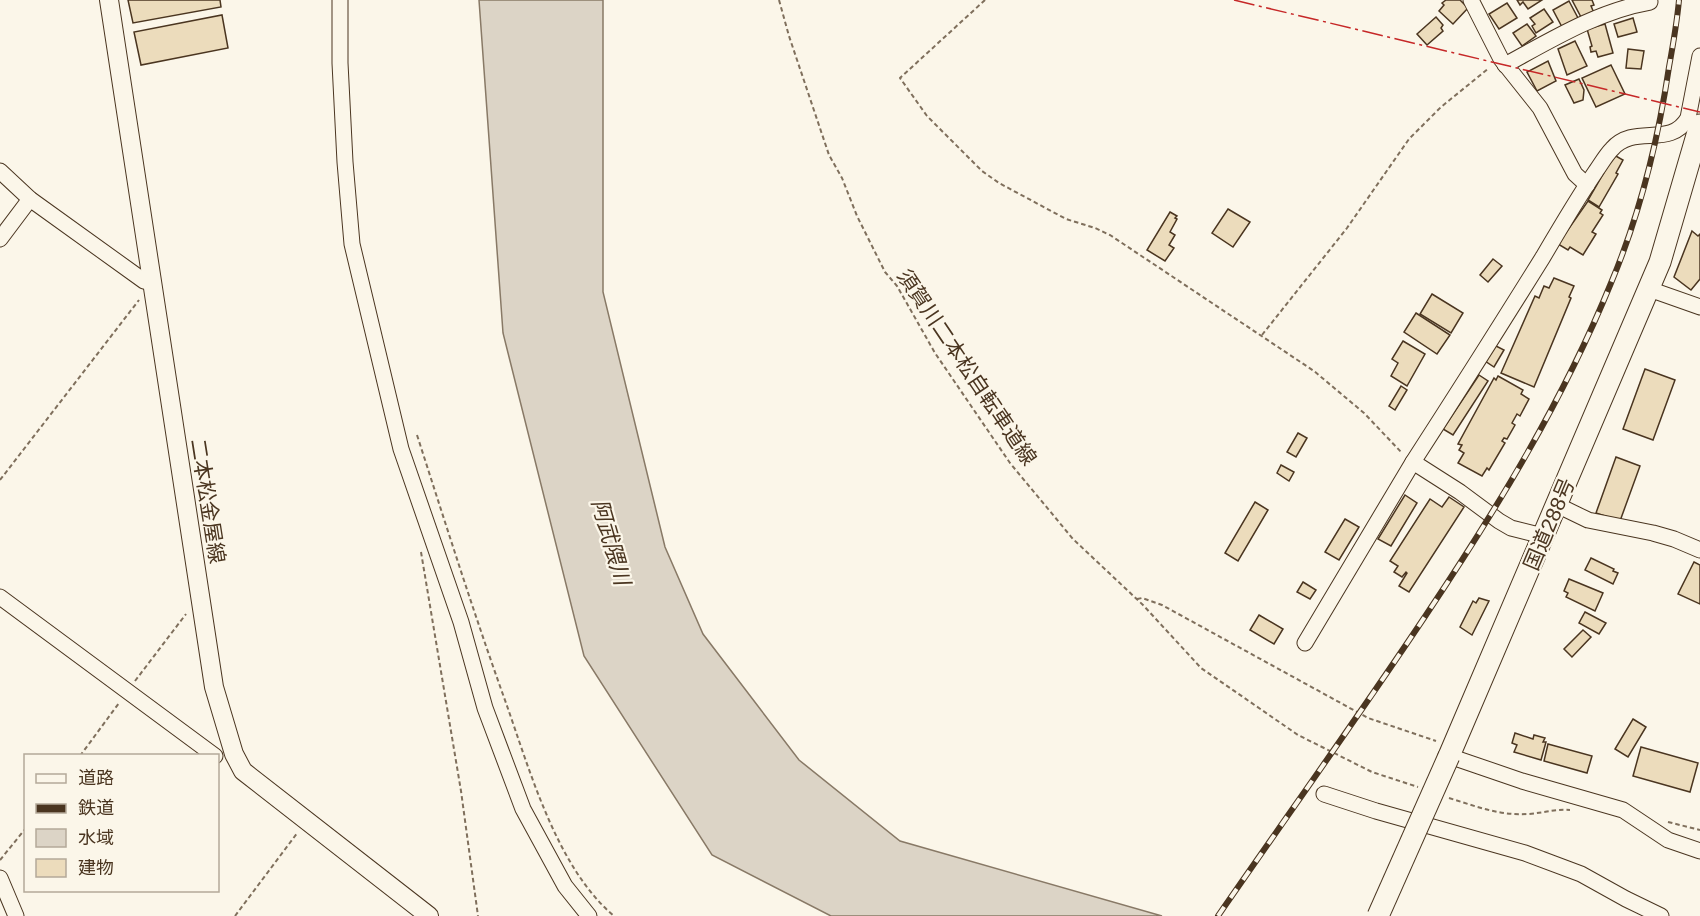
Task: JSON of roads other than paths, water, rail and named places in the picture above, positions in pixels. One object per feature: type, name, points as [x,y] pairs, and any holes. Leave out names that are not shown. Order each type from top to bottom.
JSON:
[{"type":"highway","name":"国道288号","points":[[1378,916],[1544,536],[1660,262],[1700,125]]},
{"type":"main road","name":"二本松金屋線","points":[[109,0],[214,687],[234,754],[243,771],[429,916]]},
{"type":"street","points":[[340,0],[344,140],[352,244],[401,449],[461,622],[485,708],[523,809],[565,886],[589,916]]},
{"type":"street","points":[[1503,62],[1612,12],[1650,2]]},
{"type":"street","points":[[1478,3],[1503,62],[1530,93],[1575,174],[1587,185]]},
{"type":"street","points":[[1305,643],[1413,462],[1612,149],[1619,142],[1637,135],[1667,135],[1685,123],[1688,118],[1700,57]]},
{"type":"street","points":[[0,171],[30,199],[144,281],[152,283]]},
{"type":"street","points":[[0,239],[30,199]]},
{"type":"street","points":[[1649,289],[1700,307]]},
{"type":"street","points":[[1413,462],[1511,528],[1544,536]]},
{"type":"street","points":[[1557,505],[1588,520],[1653,533],[1700,550]]},
{"type":"street","points":[[0,597],[213,754]]},
{"type":"street","points":[[1450,753],[1522,781],[1623,810],[1668,840],[1700,851]]},
{"type":"street","points":[[219,758],[243,771]]},
{"type":"street","points":[[1324,794],[1525,853],[1588,878],[1661,916]]},
{"type":"street","points":[[0,878],[16,916]]},
{"type":"water","name":"阿武隈川","points":[[479,0],[603,0],[603,292],[665,547],[703,634],[799,760],[900,841],[1162,916],[831,916],[712,855],[584,656],[503,333]]},
{"type":"railway","points":[[1218,916],[1375,691],[1452,575],[1503,495],[1572,370],[1611,283],[1631,231],[1647,177],[1675,34],[1679,0]]}]
